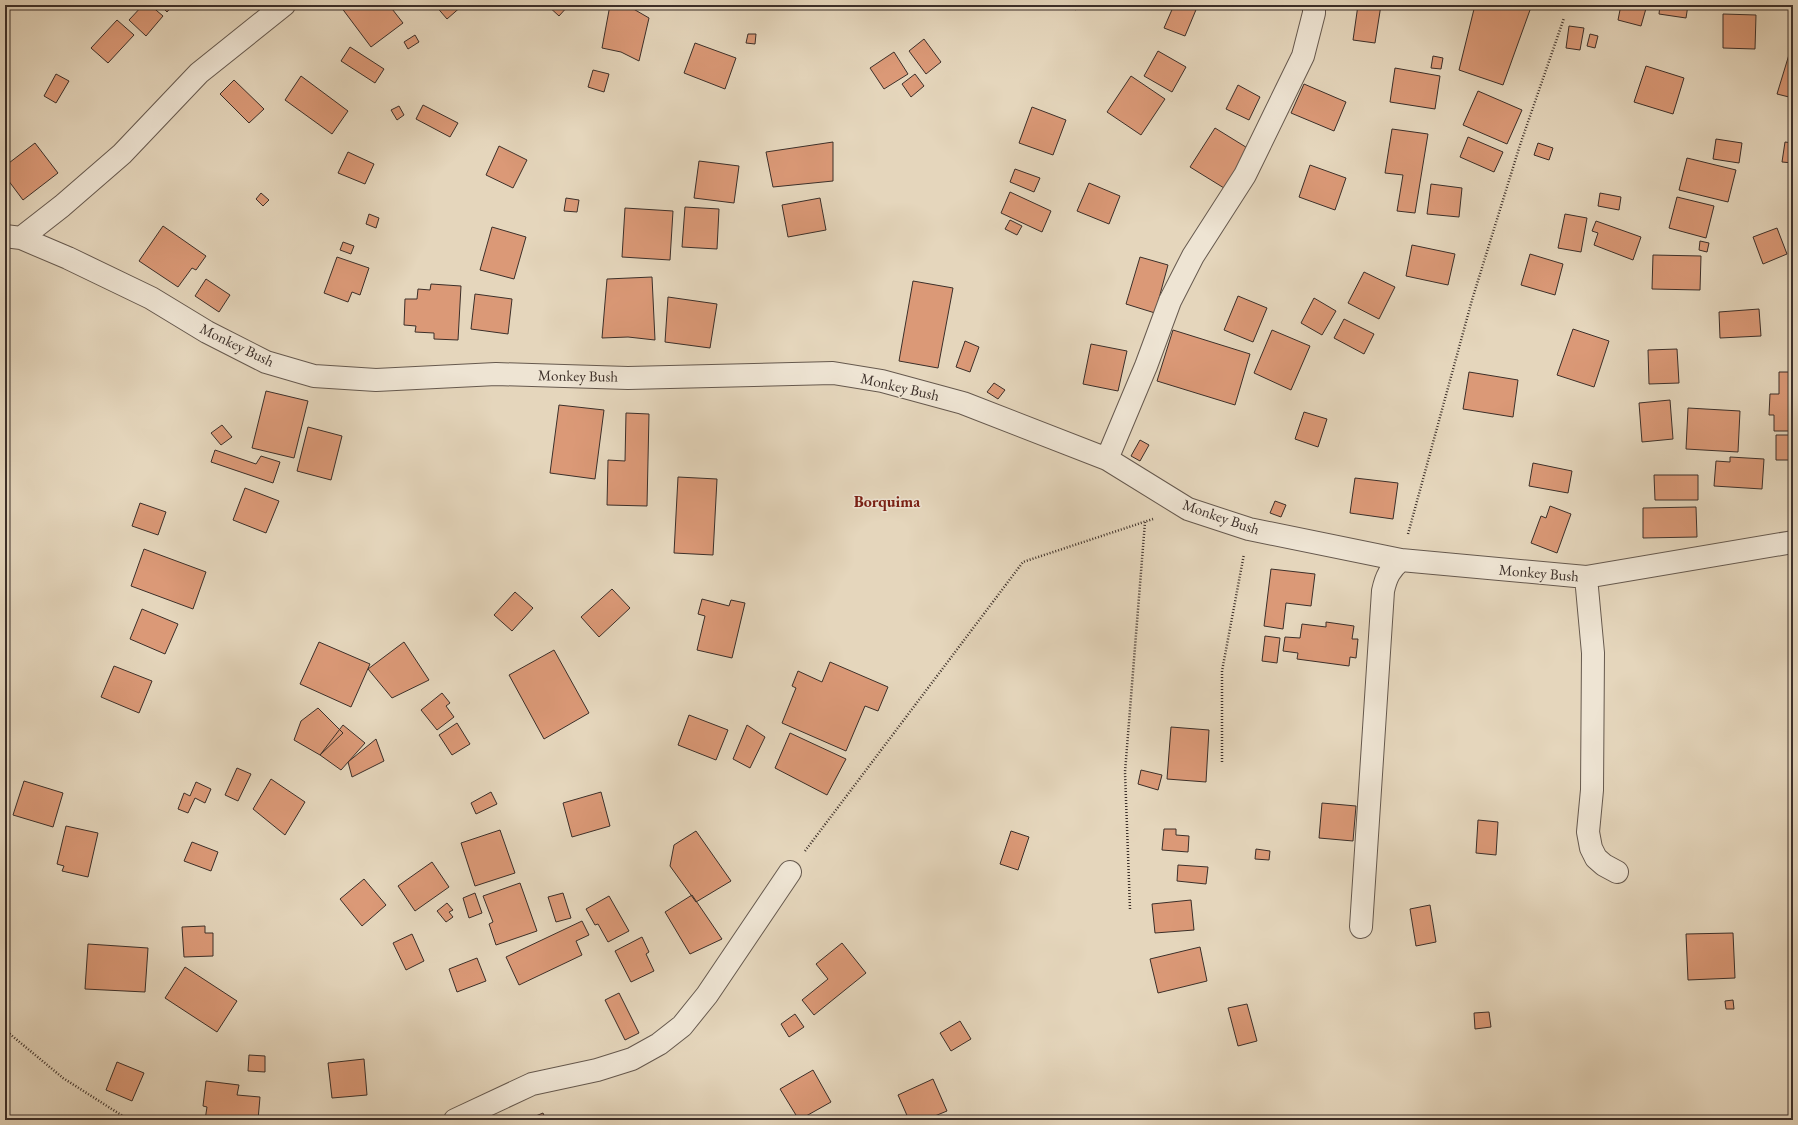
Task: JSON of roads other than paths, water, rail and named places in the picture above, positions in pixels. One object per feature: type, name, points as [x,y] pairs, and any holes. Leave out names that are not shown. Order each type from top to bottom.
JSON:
[{"type":"street","points":[[13,237],[62,206],[122,154],[200,73],[284,5]]},
{"type":"street","points":[[1107,459],[1146,366],[1170,301],[1193,256],[1245,175],[1303,56],[1314,13],[1314,5]]},
{"type":"street","name":"Monkey Bush","points":[[13,237],[68,258],[151,298],[207,332],[266,362],[314,376],[376,380],[496,374],[628,378],[833,373],[882,381],[963,403],[1107,459],[1188,509],[1249,529],[1401,560],[1586,577],[1793,542]]},
{"type":"street","points":[[1362,928],[1382,591],[1386,577],[1392,567],[1401,560]]},
{"type":"street","points":[[1586,577],[1593,653],[1592,790],[1588,832],[1591,848],[1596,858],[1604,865],[1617,872]]},
{"type":"street","points":[[455,1120],[532,1084],[604,1068],[632,1059],[659,1044],[682,1026],[707,995],[790,872]]},
{"type":"district","name":"Borquima","points":[[887,501]]}]
